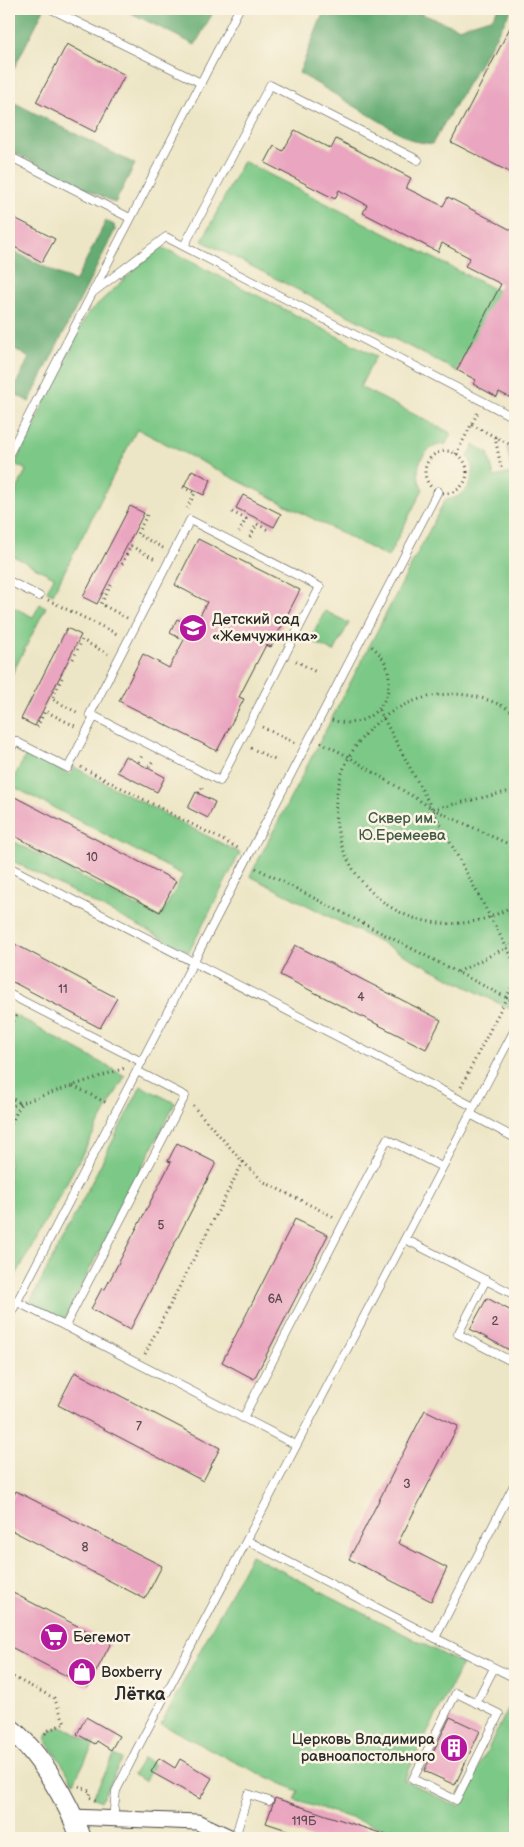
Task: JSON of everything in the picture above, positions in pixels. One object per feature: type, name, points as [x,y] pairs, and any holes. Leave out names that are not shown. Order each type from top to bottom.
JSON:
[{"type":"street","points":[[9,1728],[38,1758],[72,1817],[81,1838]]},
{"type":"street","points":[[72,1817],[114,1813],[197,1822],[233,1838]]},
{"type":"lane","points":[[51,9],[201,83]]},
{"type":"lane","points":[[9,454],[240,9]]},
{"type":"lane","points":[[184,246],[270,85],[418,160]]},
{"type":"lane","points":[[9,156],[130,218]]},
{"type":"lane","points":[[91,294],[166,237],[515,418]]},
{"type":"lane","points":[[9,1318],[438,491]]},
{"type":"lane","points":[[190,520],[320,587],[220,781],[94,716],[90,714],[190,520]]},
{"type":"lane","points":[[9,581],[39,596]]},
{"type":"lane","points":[[9,753],[12,739],[68,768],[94,716]]},
{"type":"lane","points":[[9,867],[455,1098],[515,1138]]},
{"type":"lane","points":[[9,994],[142,1062]]},
{"type":"lane","points":[[114,1813],[116,1791],[120,1783],[515,1029]]},
{"type":"lane","points":[[64,1326],[185,1096],[137,1071]]},
{"type":"lane","points":[[243,1418],[387,1139],[442,1167]]},
{"type":"lane","points":[[405,1239],[515,1295]]},
{"type":"lane","points":[[486,1280],[458,1334],[515,1363]]},
{"type":"lane","points":[[17,1302],[296,1445]]},
{"type":"lane","points":[[434,1638],[515,1483]]},
{"type":"lane","points":[[248,1541],[515,1678]]},
{"type":"lane","points":[[476,1703],[494,1668]]},
{"type":"lane","points":[[456,1693],[476,1703],[499,1714],[456,1800],[413,1779],[456,1693]]},
{"type":"lane","points":[[233,1838],[248,1794],[269,1801]]},
{"type":"path","points":[[456,454],[472,425],[515,447]]},
{"type":"path","points":[[495,436],[501,467]]},
{"type":"path","points":[[441,452],[456,454],[465,466],[465,480],[452,492],[438,491],[431,487],[426,480],[425,468],[428,461],[434,455],[441,452]]},
{"type":"path","points":[[183,487],[195,493],[186,511],[193,514]]},
{"type":"path","points":[[232,512],[246,519],[236,536]]},
{"type":"path","points":[[147,515],[137,534],[166,549]]},
{"type":"path","points":[[247,542],[257,524],[270,531]]},
{"type":"path","points":[[122,564],[131,546],[160,561]]},
{"type":"path","points":[[111,585],[101,604],[130,619]]},
{"type":"path","points":[[39,596],[128,640]]},
{"type":"path","points":[[73,659],[82,640],[111,655]]},
{"type":"path","points":[[322,715],[338,722],[352,723],[367,718],[379,710],[383,704],[389,690],[388,667],[380,654],[369,644],[361,640]]},
{"type":"path","points":[[291,658],[316,672]]},
{"type":"path","points":[[62,678],[52,699],[81,714]]},
{"type":"path","points":[[515,713],[503,706],[480,698],[454,694],[441,694],[416,700],[393,710],[364,735],[349,757],[337,794],[337,820],[345,852],[361,880],[379,899],[390,906],[407,915],[426,921],[459,924],[490,917],[515,904]]},
{"type":"path","points":[[379,710],[515,963]]},
{"type":"path","points":[[37,728],[46,711],[75,726]]},
{"type":"path","points":[[251,721],[294,743]]},
{"type":"path","points":[[312,736],[433,809],[515,848]]},
{"type":"path","points":[[246,745],[278,761]]},
{"type":"path","points":[[144,750],[155,756]]},
{"type":"path","points":[[71,763],[250,854]]},
{"type":"path","points":[[433,809],[515,790]]},
{"type":"path","points":[[246,863],[515,1002]]},
{"type":"path","points":[[458,972],[515,944]]},
{"type":"path","points":[[455,1098],[515,981]]},
{"type":"path","points":[[9,1030],[24,1002]]},
{"type":"path","points":[[9,1107],[142,1062]]},
{"type":"path","points":[[72,1085],[118,1109]]},
{"type":"path","points":[[185,1096],[243,1162],[264,1182],[344,1222]]},
{"type":"path","points":[[9,1098],[21,1103]]},
{"type":"path","points":[[9,1128],[21,1103]]},
{"type":"path","points":[[140,1364],[243,1162]]},
{"type":"path","points":[[9,1675],[54,1698],[65,1723],[47,1731],[43,1740]]},
{"type":"path","points":[[72,1782],[91,1792],[89,1797],[114,1813]]},
{"type":"green space","points":[[9,9],[44,9],[9,78]]},
{"type":"green space","points":[[123,9],[215,9],[195,45]]},
{"type":"green space","points":[[338,9],[409,9],[458,28],[493,17],[498,9],[512,9],[432,144],[413,141],[299,73],[322,16]]},
{"type":"green space","points":[[9,100],[135,164],[115,203],[9,150]]},
{"type":"green space","points":[[243,161],[500,292],[459,372],[202,241]]},
{"type":"green space","points":[[106,221],[114,225],[115,230],[29,402],[12,392],[29,358],[9,345],[9,249],[75,282]]},
{"type":"green space","points":[[159,247],[376,356],[360,387],[451,433],[446,444],[438,445],[431,449],[421,460],[418,474],[423,489],[388,557],[137,429],[53,594],[47,591],[54,577],[9,554],[9,507],[26,470],[15,464],[87,314]]},
{"type":"green space","name":"Сквер им. Ю.Еремеева","points":[[474,445],[488,453],[494,477],[512,473],[507,447],[515,452],[515,999],[510,1009],[250,876],[445,500],[460,495],[470,485],[473,471],[468,456]]},
{"type":"green space","points":[[40,604],[46,607],[9,680],[9,605],[33,617]]},
{"type":"green space","points":[[325,611],[349,623],[334,652],[310,640]]},
{"type":"green space","points":[[27,753],[70,775],[74,767],[240,853],[189,952],[9,859],[9,839],[160,918],[183,875],[10,785]]},
{"type":"green space","points":[[9,1012],[125,1076],[9,1288]]},
{"type":"green space","points":[[141,1086],[175,1103],[64,1320],[30,1302]]},
{"type":"green space","points":[[251,1555],[462,1664],[404,1780],[459,1807],[515,1695],[515,1838],[415,1838],[294,1800],[298,1791],[237,1763],[161,1724]]},
{"type":"green space","points":[[62,1726],[94,1744],[74,1782],[46,1740],[48,1733]]},
{"type":"green space","points":[[114,1755],[122,1759],[101,1801],[93,1797]]},
{"type":"green space","points":[[143,1758],[154,1764],[145,1781],[133,1775]]},
{"type":"building","points":[[515,18],[515,175],[451,142]]},
{"type":"building","points":[[67,44],[125,75],[95,132],[36,102]]},
{"type":"building","points":[[295,130],[331,149],[336,139],[411,178],[406,188],[443,206],[448,197],[515,232],[515,400],[499,392],[497,397],[473,384],[476,380],[457,370],[501,284],[465,266],[470,258],[442,243],[438,252],[363,213],[367,205],[339,190],[335,199],[265,163],[274,146],[283,151]]},
{"type":"building","points":[[9,215],[55,239],[42,262],[9,244]]},
{"type":"building","points":[[192,470],[211,480],[204,495],[184,486]]},
{"type":"building","points":[[243,495],[281,514],[274,527],[236,508]]},
{"type":"building","points":[[130,506],[144,513],[97,604],[83,597]]},
{"type":"building","points":[[198,539],[300,590],[271,647],[266,645],[239,697],[244,699],[217,751],[119,701],[143,654],[169,668],[184,640],[170,633],[177,619],[194,627],[207,602],[175,585]]},
{"type":"building","points":[[67,628],[81,635],[35,726],[21,719]]},
{"type":"building","points":[[125,756],[165,777],[157,792],[117,772]]},
{"type":"building","points":[[196,792],[215,802],[208,818],[188,808]]},
{"type":"building","points":[[9,794],[176,881],[160,912],[9,833]]},
{"type":"building","points":[[9,941],[117,998],[100,1028],[9,980]]},
{"type":"building","points":[[295,945],[441,1020],[426,1049],[280,975]]},
{"type":"building","points":[[177,1143],[216,1163],[130,1330],[91,1309],[102,1288],[105,1289],[171,1162],[168,1161]]},
{"type":"building","points":[[295,1219],[328,1235],[254,1379],[222,1362]]},
{"type":"building","points":[[487,1298],[515,1313],[515,1353],[470,1329]]},
{"type":"building","points":[[75,1372],[220,1448],[203,1481],[58,1405]]},
{"type":"building","points":[[425,1410],[458,1426],[398,1543],[447,1568],[431,1601],[349,1559]]},
{"type":"building","points":[[16,1491],[162,1566],[145,1599],[9,1529],[9,1505]]},
{"type":"building","name":"Бегемот","points":[[9,1591],[111,1643],[88,1687],[9,1646]]},
{"type":"building","points":[[86,1717],[119,1736],[111,1750],[97,1741],[95,1744],[77,1734]]},
{"type":"building","name":"Церковь Владимира равноапостольного","points":[[450,1717],[480,1731],[455,1785],[424,1771]]},
{"type":"building","points":[[159,1758],[175,1768],[180,1759],[212,1778],[200,1799],[151,1772]]},
{"type":"building","points":[[275,1798],[386,1835],[386,1838],[311,1838],[266,1823]]},
{"type":"place","name":"Детский сад «Жемчужинка»","points":[[193,628]]},
{"type":"place","name":"Бегемот","points":[[54,1637]]},
{"type":"place","name":"Boxberry","points":[[82,1672]]},
{"type":"place","name":"Церковь Владимира равноапостольного","points":[[454,1748]]},
{"type":"district","name":"Лётка","points":[[140,1694]]}]
